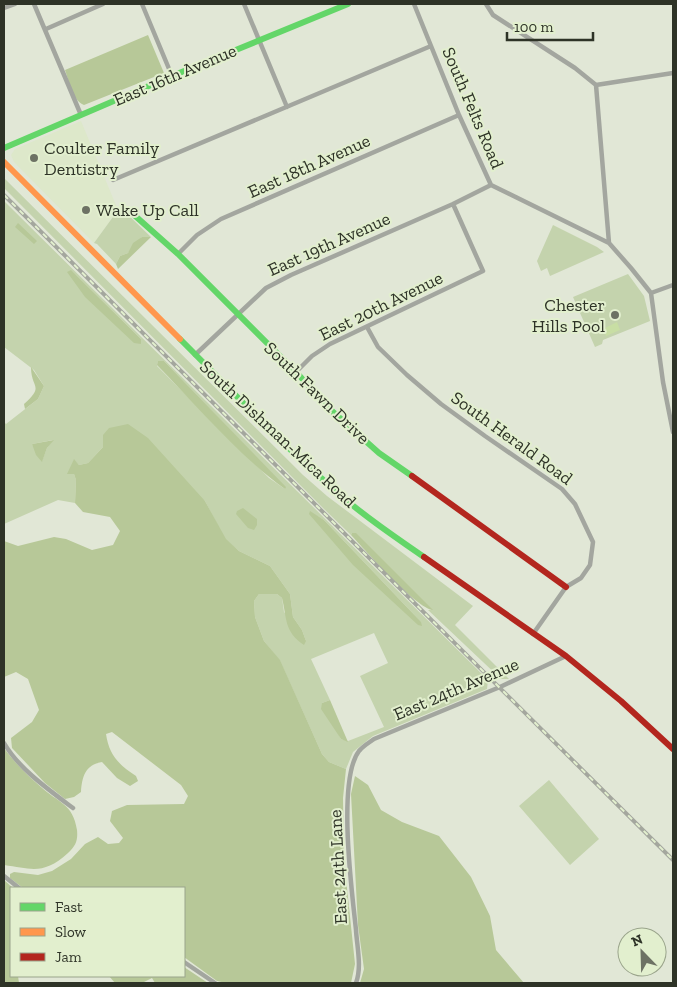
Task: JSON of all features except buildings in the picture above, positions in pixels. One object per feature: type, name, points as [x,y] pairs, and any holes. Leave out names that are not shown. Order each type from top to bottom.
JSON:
[{"type":"main road","name":"East 16th Avenue","points":[[4,148],[346,4]]},
{"type":"main road","name":"South Dishman-Mica Road","points":[[4,162],[300,459],[345,499],[566,656],[621,701],[673,749]]},
{"type":"main road","name":"South Fawn Drive","points":[[133,214],[178,254],[296,372],[332,411],[379,453],[566,587]]},
{"type":"street","points":[[4,8],[15,4]]},
{"type":"street","points":[[34,4],[46,29],[80,116]]},
{"type":"street","points":[[46,29],[103,4]]},
{"type":"street","points":[[142,4],[172,76]]},
{"type":"street","points":[[244,4],[287,107]]},
{"type":"street","name":"South Felts Road","points":[[414,4],[459,115],[491,185],[609,243]]},
{"type":"street","points":[[486,4],[493,15],[575,68],[596,85],[609,243],[632,268],[651,294],[663,382],[673,432]]},
{"type":"street","points":[[113,180],[431,46]]},
{"type":"street","points":[[596,85],[673,73]]},
{"type":"street","name":"East 18th Avenue","points":[[178,254],[197,235],[221,219],[459,115]]},
{"type":"street","name":"East 19th Avenue","points":[[195,355],[266,288],[491,185]]},
{"type":"street","name":"East 20th Avenue","points":[[296,372],[312,356],[330,344],[482,271],[453,204]]},
{"type":"street","points":[[651,294],[673,285]]},
{"type":"street","name":"South Herald Road","points":[[367,327],[378,347],[441,404],[562,489],[575,504],[593,542],[590,565],[581,578],[566,587],[533,634]]},
{"type":"street","name":"East 24th Avenue","points":[[359,750],[374,739],[500,687],[566,656]]},
{"type":"street","points":[[4,743],[39,782],[73,808]]},
{"type":"street","name":"East 24th Lane","points":[[356,983],[359,964],[348,860],[348,795],[351,769],[359,750]]},
{"type":"street","points":[[4,876],[18,887]]},
{"type":"street","points":[[185,963],[215,983]]},
{"type":"shaded area","points":[[148,35],[164,73],[84,105],[80,103],[72,90],[65,70]]},
{"type":"shaded area","points":[[81,121],[118,210],[94,243],[14,162],[11,155],[15,149]]},
{"type":"shaded area","points":[[4,178],[303,475],[327,496],[473,606],[455,625],[509,679],[501,679],[428,610],[432,610],[352,533],[351,535],[324,509],[4,188]]},
{"type":"shaded area","points":[[4,201],[488,680],[487,689],[373,736],[353,752],[346,769],[329,762],[322,754],[280,661],[264,641],[255,617],[254,601],[259,594],[277,594],[282,598],[284,612],[306,641],[302,630],[293,617],[290,594],[270,566],[239,551],[225,539],[205,501],[103,435],[103,447],[88,463],[79,465],[74,460],[68,474],[74,474],[76,480],[75,503],[58,500],[4,524],[4,422],[6,424],[38,399],[44,386],[34,370],[4,347]],"holes":[[[71,270],[141,339],[141,344]],[[158,361],[164,361],[285,489],[269,478],[157,366]],[[53,440],[47,448],[42,461],[32,444]],[[310,512],[324,520],[421,622]],[[374,633],[388,663],[360,676],[384,727],[348,741],[341,739],[322,703],[330,700],[311,659]]]},
{"type":"shaded area","points":[[122,209],[151,237],[142,237],[128,253],[120,256],[116,264],[94,243],[118,210]]},
{"type":"shaded area","points":[[18,223],[37,241],[34,244],[15,227]]},
{"type":"shaded area","points":[[553,225],[604,252],[550,276],[547,268],[541,271],[537,261]]},
{"type":"shaded area","points":[[142,237],[151,237],[118,269],[116,264],[120,256],[128,253],[133,243]]},
{"type":"shaded area","points":[[71,270],[141,339],[141,344],[134,343],[85,297],[67,272]]},
{"type":"shaded area","name":"Chester Hills Pool","points":[[628,274],[644,296],[650,321],[603,340],[602,344],[595,347],[573,297]]},
{"type":"shaded area","points":[[617,322],[620,330],[606,336],[603,329]]},
{"type":"shaded area","points":[[158,361],[164,361],[286,487],[285,489],[251,461],[219,430],[157,365]]},
{"type":"shaded area","points":[[31,367],[44,386],[38,399],[25,409],[24,404],[35,390]]},
{"type":"shaded area","points":[[128,424],[148,438],[205,501],[226,539],[239,551],[270,566],[290,594],[293,617],[302,630],[306,641],[304,645],[290,630],[282,598],[277,594],[259,594],[254,601],[255,617],[264,641],[280,660],[322,754],[329,762],[346,769],[343,798],[344,860],[355,964],[351,983],[226,983],[217,981],[185,958],[185,887],[22,887],[10,878],[10,874],[14,872],[38,875],[52,871],[71,859],[85,844],[98,837],[108,844],[119,843],[123,838],[110,821],[112,811],[127,805],[184,804],[188,796],[181,785],[112,732],[106,734],[112,754],[125,768],[136,776],[138,781],[130,786],[117,778],[102,762],[92,766],[85,772],[81,792],[74,797],[65,799],[45,783],[12,748],[11,738],[32,722],[39,710],[28,679],[16,672],[4,677],[4,541],[18,546],[54,537],[66,539],[92,550],[113,545],[120,531],[110,517],[83,512],[75,503],[76,480],[74,474],[67,474],[74,459],[79,465],[88,463],[103,447],[103,435],[109,428]]},
{"type":"shaded area","points":[[54,440],[47,448],[42,462],[36,455],[32,444]]},
{"type":"shaded area","points":[[243,508],[257,519],[257,525],[254,530],[248,528],[236,514],[237,511]]},
{"type":"shaded area","points":[[310,511],[324,520],[421,622],[422,626],[418,625],[353,565],[309,514]]},
{"type":"shaded area","points":[[356,533],[433,610],[425,607],[404,590],[351,535]]},
{"type":"shaded area","points":[[330,700],[348,742],[341,739],[321,709],[322,703]]},
{"type":"shaded area","points":[[4,748],[31,778],[64,804],[75,821],[77,840],[75,845],[60,860],[45,868],[30,869],[4,865]]},
{"type":"shaded area","points":[[355,776],[368,785],[381,810],[402,822],[439,836],[471,877],[490,916],[496,950],[524,983],[360,983],[364,969],[358,925],[351,794]]},
{"type":"shaded area","points":[[549,780],[599,839],[570,865],[519,806]]},
{"type":"shaded area","points":[[4,880],[12,887],[10,887],[10,977],[18,977],[19,983],[4,983]]},
{"type":"shaded area","points":[[185,968],[208,983],[155,983],[152,978],[142,983],[115,983],[110,977],[185,977]]},
{"type":"railway","points":[[4,195],[673,860]]},
{"type":"traffic: fast","points":[[4,148],[172,76],[348,4]]},
{"type":"traffic: fast","points":[[133,214],[178,254],[296,372],[332,411],[379,453],[412,476]]},
{"type":"traffic: fast","points":[[180,339],[260,420],[323,479],[363,514],[424,557]]},
{"type":"traffic: slow","points":[[4,162],[180,339]]},
{"type":"traffic: jam","points":[[412,476],[566,587]]},
{"type":"traffic: jam","points":[[424,557],[566,656],[621,701],[673,749]]},
{"type":"place","name":"Coulter Family Dentistry","points":[[34,158]]},
{"type":"place","name":"Wake Up Call","points":[[86,210]]},
{"type":"place","name":"Chester Hills Pool","points":[[615,315]]}]
